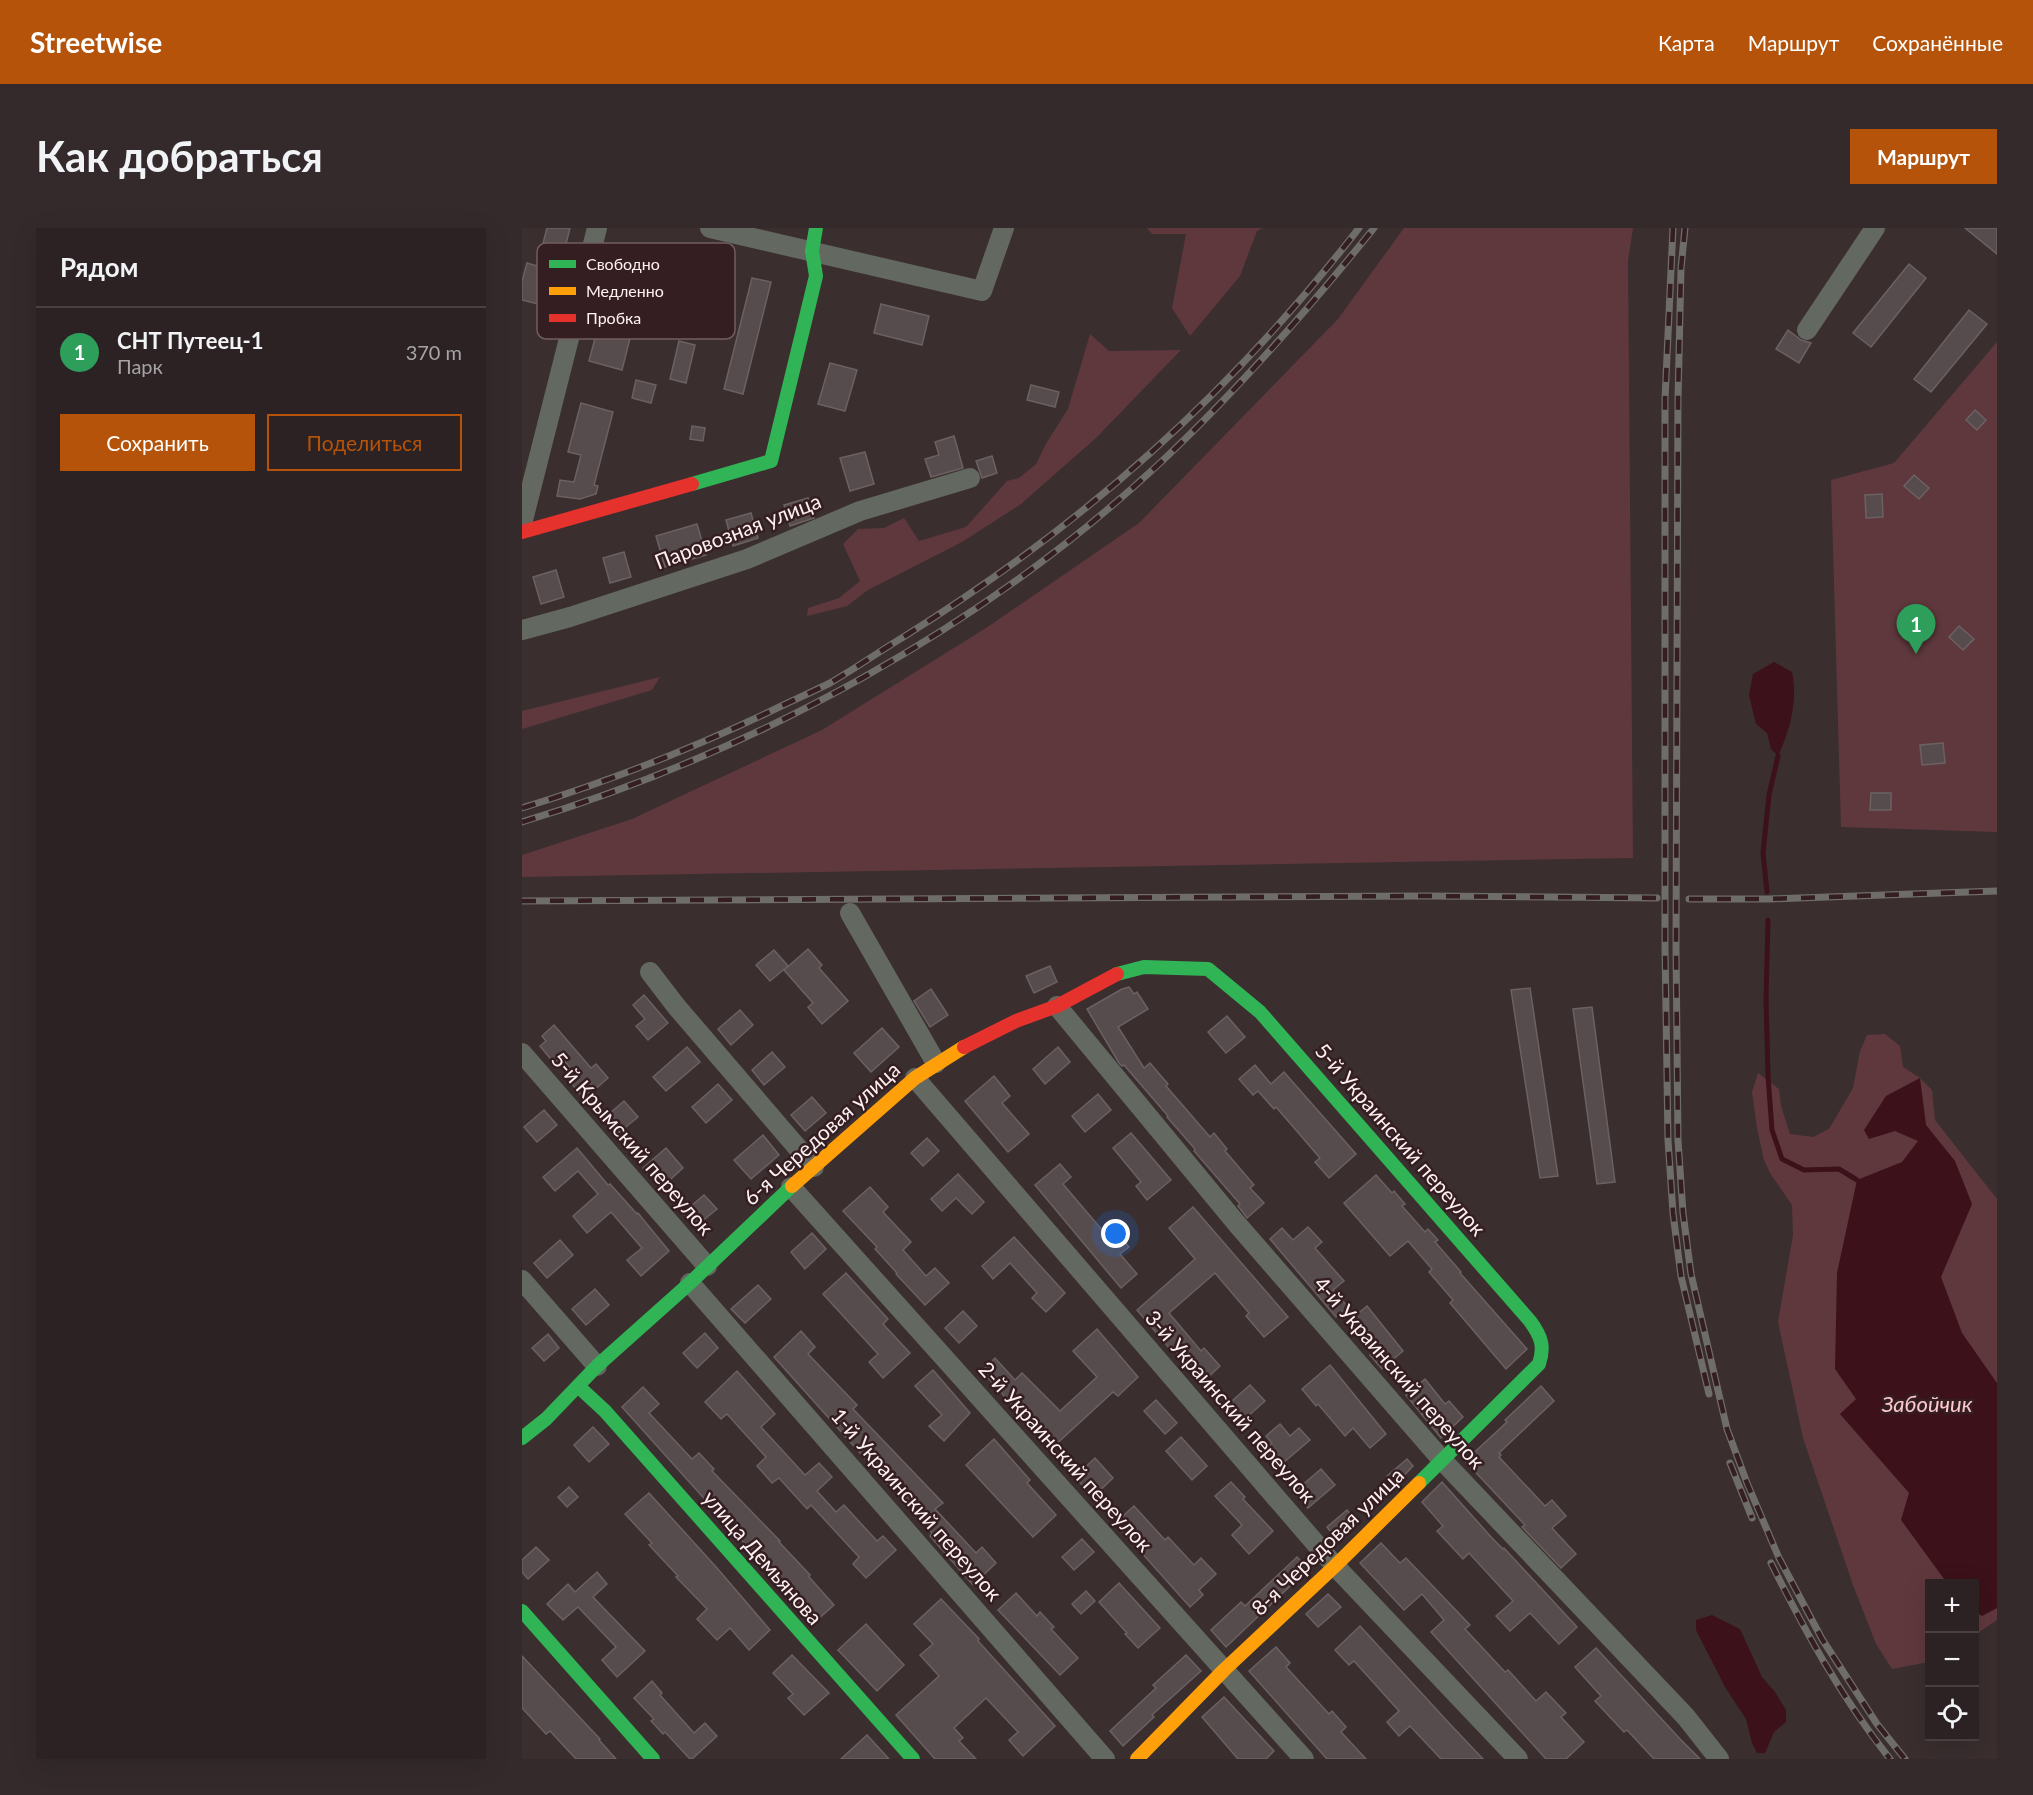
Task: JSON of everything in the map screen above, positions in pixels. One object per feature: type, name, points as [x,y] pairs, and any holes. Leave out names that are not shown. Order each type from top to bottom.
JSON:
[{"type":"street","points":[[593,243],[597,228]]},
{"type":"street","points":[[710,228],[982,291],[1004,228]]},
{"type":"street","points":[[522,532],[771,461],[816,276],[812,251],[816,228]]},
{"type":"street","points":[[1807,330],[1875,228]]},
{"type":"street","points":[[522,524],[569,339]]},
{"type":"street","name":"Паровозная улица","points":[[522,630],[570,617],[747,559],[860,511],[970,478]]},
{"type":"street","points":[[850,914],[936,1063]]},
{"type":"street","name":"6-я Чередовая улица","points":[[522,1438],[546,1419],[597,1366],[690,1283],[791,1187],[915,1078],[936,1063],[979,1038],[1057,1006],[1116,974],[1144,967],[1208,969]]},
{"type":"street","name":"5-й Украинский переулок","points":[[1208,969],[1260,1012],[1530,1321],[1542,1337],[1545,1351]]},
{"type":"street","points":[[650,972],[676,1006],[814,1167]]},
{"type":"street","name":"4-й Украинский переулок","points":[[1057,1006],[1236,1224],[1442,1460],[1686,1717],[1719,1759]]},
{"type":"street","name":"5-й Крымский переулок","points":[[522,1053],[707,1266]]},
{"type":"street","name":"3-й Украинский переулок","points":[[915,1078],[1335,1566],[1518,1759]]},
{"type":"street","name":"2-й Украинский переулок","points":[[791,1187],[1304,1759]]},
{"type":"street","points":[[522,1280],[597,1366]]},
{"type":"street","name":"1-й Украинский переулок","points":[[690,1283],[1105,1759]]},
{"type":"street","name":"8-я Чередовая улица","points":[[1137,1759],[1224,1670],[1335,1566],[1539,1364],[1545,1351]]},
{"type":"street","name":"улица Демьянова","points":[[579,1387],[605,1411],[913,1759]]},
{"type":"street","points":[[522,1611],[653,1759]]},
{"type":"shaded area","points":[[1147,228],[1263,228],[1257,231],[1240,276],[1190,336],[1172,308],[1186,234],[1152,234]]},
{"type":"shaded area","points":[[1404,228],[1633,228],[1628,261],[1633,858],[522,877],[522,855],[632,819],[822,730],[986,628],[1139,523],[1338,319]]},
{"type":"shaded area","points":[[1090,334],[1109,351],[1181,350],[1096,438],[1021,504],[962,542],[868,590],[847,606],[807,616],[808,608],[839,598],[860,581],[843,544],[858,529],[884,528],[904,518],[919,541],[966,527],[1007,481],[1019,478],[1036,464],[1068,409]]},
{"type":"shaded area","points":[[1997,342],[1997,832],[1841,827],[1831,480],[1894,463]]},
{"type":"shaded area","points":[[660,677],[652,690],[522,729],[522,711]]},
{"type":"shaded area","points":[[1885,1034],[1900,1046],[1903,1067],[1920,1078],[1932,1090],[1935,1120],[1997,1199],[1997,1620],[1979,1632],[1979,1579],[1925,1579],[1925,1663],[1892,1669],[1876,1644],[1853,1585],[1803,1438],[1778,1322],[1793,1235],[1792,1205],[1764,1160],[1752,1092],[1758,1073],[1779,1089],[1781,1106],[1790,1134],[1813,1137],[1829,1129],[1853,1088],[1860,1051],[1867,1035]]},
{"type":"water","points":[[1774,662],[1792,672],[1794,683],[1792,715],[1778,756],[1771,749],[1767,733],[1756,724],[1749,695],[1753,674]]},
{"type":"water","name":"Забойчик","points":[[1920,1078],[1926,1125],[1955,1161],[1972,1204],[1941,1277],[1962,1333],[1997,1383],[1997,1608],[1982,1616],[1979,1614],[1979,1579],[1944,1579],[1901,1520],[1909,1493],[1840,1414],[1856,1399],[1835,1369],[1837,1273],[1857,1180],[1902,1162],[1918,1141],[1895,1131],[1869,1139],[1864,1130],[1886,1096]]},
{"type":"water","points":[[1712,1615],[1740,1629],[1762,1677],[1786,1710],[1786,1722],[1774,1732],[1765,1753],[1757,1753],[1746,1719],[1725,1687],[1696,1630],[1696,1620]]},
{"type":"building","points":[[547,228],[570,228],[566,243],[543,243]]},
{"type":"building","points":[[1965,228],[1997,228],[1997,254]]},
{"type":"building","points":[[527,263],[537,266],[537,304],[522,300],[522,281]]},
{"type":"building","points":[[1909,264],[1926,278],[1871,347],[1853,333]]},
{"type":"building","points":[[752,278],[771,282],[743,394],[724,389]]},
{"type":"building","points":[[881,304],[929,316],[922,345],[874,333]]},
{"type":"building","points":[[1969,310],[1987,324],[1931,392],[1914,379]]},
{"type":"building","points":[[1788,330],[1801,340],[1811,343],[1799,363],[1776,349]]},
{"type":"building","points":[[595,339],[630,339],[622,370],[589,361]]},
{"type":"building","points":[[679,341],[695,345],[686,383],[670,379]]},
{"type":"building","points":[[830,363],[857,370],[845,411],[818,404]]},
{"type":"building","points":[[636,380],[656,385],[651,403],[632,398]]},
{"type":"building","points":[[1031,385],[1059,392],[1055,407],[1027,400]]},
{"type":"building","points":[[581,403],[613,412],[594,485],[598,486],[596,494],[580,499],[557,496],[560,480],[574,482],[581,455],[568,452]]},
{"type":"building","points":[[1975,410],[1986,420],[1977,430],[1966,420]]},
{"type":"building","points":[[692,426],[705,428],[703,441],[690,439]]},
{"type":"building","points":[[954,436],[963,468],[931,477],[925,459],[939,455],[935,442]]},
{"type":"building","points":[[865,452],[874,484],[850,491],[840,458]]},
{"type":"building","points":[[992,456],[997,473],[982,478],[976,461]]},
{"type":"building","points":[[1914,475],[1929,488],[1919,499],[1904,486]]},
{"type":"building","points":[[1882,494],[1883,517],[1866,518],[1865,495]]},
{"type":"building","points":[[808,498],[814,518],[790,526],[784,505]]},
{"type":"building","points":[[751,513],[758,538],[733,546],[726,520]]},
{"type":"building","points":[[697,524],[706,555],[665,567],[656,536]]},
{"type":"building","points":[[624,552],[631,577],[610,583],[603,558]]},
{"type":"building","points":[[556,570],[564,597],[541,604],[533,577]]},
{"type":"building","points":[[1959,626],[1974,639],[1963,650],[1949,637]]},
{"type":"building","points":[[1943,743],[1945,763],[1922,765],[1920,745]]},
{"type":"building","points":[[1871,793],[1891,793],[1891,810],[1870,810]]},
{"type":"building","points":[[808,949],[822,965],[819,968],[848,1001],[822,1024],[808,1007],[813,1003],[784,970]]},
{"type":"building","points":[[774,950],[788,966],[770,981],[756,965]]},
{"type":"building","points":[[1050,966],[1057,982],[1034,993],[1026,976]]},
{"type":"building","points":[[1129,987],[1134,994],[1137,992],[1148,1009],[1118,1027],[1144,1068],[1150,1063],[1168,1084],[1166,1086],[1210,1137],[1214,1133],[1227,1149],[1225,1151],[1254,1185],[1250,1188],[1264,1203],[1247,1218],[1238,1206],[1240,1204],[1194,1151],[1195,1149],[1168,1116],[1124,1065],[1119,1063],[1087,1009]]},
{"type":"building","points":[[1530,988],[1558,1176],[1540,1178],[1511,990]]},
{"type":"building","points":[[931,989],[948,1015],[930,1027],[914,1001]]},
{"type":"building","points":[[644,995],[668,1023],[648,1040],[636,1026],[645,1019],[633,1005]]},
{"type":"building","points":[[1592,1007],[1615,1182],[1597,1184],[1573,1009]]},
{"type":"building","points":[[740,1010],[753,1025],[731,1045],[718,1029]]},
{"type":"building","points":[[1227,1016],[1245,1037],[1226,1053],[1208,1032]]},
{"type":"building","points":[[554,1025],[591,1068],[596,1064],[608,1078],[584,1099],[572,1084],[579,1078],[561,1057],[554,1063],[540,1046],[546,1041],[542,1036]]},
{"type":"building","points":[[882,1028],[899,1047],[871,1072],[854,1053]]},
{"type":"building","points":[[687,1047],[700,1062],[666,1091],[653,1077]]},
{"type":"building","points":[[1058,1047],[1070,1062],[1045,1084],[1033,1069]]},
{"type":"building","points":[[772,1052],[785,1067],[764,1085],[752,1070]]},
{"type":"building","points":[[1255,1065],[1271,1084],[1284,1072],[1356,1154],[1329,1178],[1315,1162],[1320,1158],[1276,1107],[1274,1109],[1258,1091],[1253,1095],[1239,1079]]},
{"type":"building","points":[[994,1076],[1010,1096],[1002,1103],[1029,1134],[1008,1152],[965,1101]]},
{"type":"building","points":[[718,1084],[732,1100],[706,1123],[692,1107]]},
{"type":"building","points":[[1098,1094],[1111,1110],[1085,1132],[1072,1116]]},
{"type":"building","points":[[812,1097],[826,1113],[805,1131],[791,1115]]},
{"type":"building","points":[[624,1101],[638,1117],[615,1136],[602,1120]]},
{"type":"building","points":[[544,1110],[557,1125],[537,1142],[524,1127]]},
{"type":"building","points":[[1131,1133],[1171,1180],[1147,1200],[1136,1186],[1141,1182],[1113,1148]]},
{"type":"building","points":[[763,1135],[779,1155],[751,1179],[734,1160]]},
{"type":"building","points":[[927,1138],[939,1151],[923,1166],[911,1153]]},
{"type":"building","points":[[577,1148],[608,1185],[610,1184],[638,1213],[669,1251],[641,1276],[627,1260],[642,1248],[611,1212],[587,1233],[573,1216],[598,1194],[578,1171],[555,1191],[543,1177]]},
{"type":"building","points":[[666,1148],[683,1168],[661,1188],[643,1168]]},
{"type":"building","points":[[1060,1164],[1071,1177],[1063,1184],[1108,1237],[1115,1231],[1129,1247],[1120,1254],[1137,1274],[1121,1288],[1035,1185]]},
{"type":"building","points":[[958,1174],[984,1202],[972,1214],[956,1198],[942,1211],[931,1199]]},
{"type":"building","points":[[1376,1175],[1392,1193],[1394,1191],[1405,1204],[1402,1206],[1425,1232],[1428,1229],[1438,1240],[1435,1242],[1460,1273],[1527,1349],[1506,1369],[1450,1303],[1453,1300],[1429,1272],[1432,1269],[1408,1241],[1390,1256],[1344,1203]]},
{"type":"building","points":[[870,1187],[888,1207],[883,1212],[911,1242],[903,1250],[926,1276],[935,1268],[949,1283],[925,1305],[875,1249],[877,1247],[843,1211]]},
{"type":"building","points":[[704,1195],[717,1209],[695,1227],[683,1213]]},
{"type":"building","points":[[1193,1207],[1288,1317],[1264,1337],[1246,1316],[1249,1313],[1215,1273],[1169,1313],[1201,1351],[1204,1348],[1220,1366],[1202,1383],[1137,1310],[1195,1259],[1169,1228]]},
{"type":"building","points":[[1308,1227],[1322,1242],[1315,1248],[1344,1281],[1333,1290],[1348,1307],[1336,1317],[1270,1239],[1282,1228],[1293,1240]]},
{"type":"building","points":[[812,1233],[826,1249],[805,1269],[791,1252]]},
{"type":"building","points":[[1014,1237],[1065,1293],[1046,1312],[1032,1298],[1037,1293],[1010,1263],[993,1279],[982,1266]]},
{"type":"building","points":[[560,1240],[573,1255],[547,1278],[534,1263]]},
{"type":"building","points":[[846,1273],[888,1319],[883,1324],[910,1353],[883,1378],[869,1362],[878,1354],[823,1294]]},
{"type":"building","points":[[758,1285],[771,1299],[745,1323],[731,1309]]},
{"type":"building","points":[[595,1289],[609,1305],[586,1325],[572,1309]]},
{"type":"building","points":[[1367,1306],[1403,1351],[1382,1369],[1370,1355],[1374,1352],[1348,1322]]},
{"type":"building","points":[[963,1311],[977,1326],[959,1343],[945,1328]]},
{"type":"building","points":[[1097,1329],[1138,1377],[1118,1396],[1113,1392],[1051,1449],[982,1371],[995,1358],[1015,1380],[1022,1373],[1060,1411],[1097,1377],[1073,1351]]},
{"type":"building","points":[[801,1331],[815,1347],[808,1354],[857,1405],[853,1409],[943,1503],[935,1509],[976,1553],[982,1547],[996,1563],[973,1585],[930,1536],[932,1533],[774,1357]]},
{"type":"building","points":[[705,1333],[718,1348],[697,1368],[683,1353]]},
{"type":"building","points":[[548,1334],[559,1348],[544,1361],[532,1348]]},
{"type":"building","points":[[1330,1365],[1386,1434],[1370,1448],[1353,1428],[1345,1436],[1302,1389]]},
{"type":"building","points":[[933,1370],[970,1413],[944,1441],[929,1426],[942,1415],[915,1386]]},
{"type":"building","points":[[737,1371],[775,1414],[761,1427],[805,1475],[819,1463],[832,1477],[817,1491],[836,1512],[844,1505],[877,1541],[883,1536],[896,1550],[866,1578],[853,1564],[859,1557],[811,1505],[807,1509],[779,1478],[772,1483],[757,1466],[766,1457],[727,1414],[721,1419],[705,1402]]},
{"type":"building","points":[[1425,1379],[1445,1404],[1449,1401],[1463,1417],[1441,1438],[1406,1395]]},
{"type":"building","points":[[1250,1385],[1265,1401],[1238,1425],[1224,1408]]},
{"type":"building","points":[[1541,1386],[1554,1401],[1499,1453],[1501,1455],[1499,1457],[1545,1506],[1552,1500],[1566,1516],[1552,1528],[1576,1554],[1561,1568],[1522,1527],[1525,1525],[1465,1461]]},
{"type":"building","points":[[643,1387],[659,1404],[649,1413],[692,1459],[699,1453],[714,1469],[712,1471],[780,1541],[834,1605],[815,1622],[622,1407]]},
{"type":"building","points":[[1156,1400],[1177,1423],[1165,1434],[1144,1411]]},
{"type":"building","points":[[1280,1424],[1290,1436],[1299,1428],[1310,1440],[1276,1469],[1262,1452],[1272,1443],[1266,1436]]},
{"type":"building","points":[[593,1427],[609,1444],[589,1462],[574,1445]]},
{"type":"building","points":[[1181,1437],[1207,1466],[1192,1480],[1166,1451]]},
{"type":"building","points":[[994,1439],[1030,1480],[1027,1483],[1056,1515],[1033,1537],[966,1465]]},
{"type":"building","points":[[1095,1458],[1113,1478],[1093,1497],[1075,1477]]},
{"type":"building","points":[[1407,1459],[1413,1466],[1395,1485],[1387,1476]]},
{"type":"building","points":[[1321,1469],[1335,1485],[1308,1508],[1294,1492]]},
{"type":"building","points":[[1231,1482],[1245,1497],[1243,1499],[1273,1531],[1249,1554],[1232,1535],[1242,1525],[1215,1496]]},
{"type":"building","points":[[1442,1482],[1577,1627],[1559,1644],[1530,1613],[1510,1631],[1496,1616],[1513,1601],[1469,1553],[1463,1559],[1437,1531],[1443,1526],[1422,1502]]},
{"type":"building","points":[[569,1487],[578,1497],[567,1507],[558,1497]]},
{"type":"building","points":[[649,1493],[770,1630],[749,1650],[730,1628],[717,1640],[697,1619],[707,1609],[676,1577],[678,1576],[649,1545],[652,1543],[625,1514]]},
{"type":"building","points":[[1134,1506],[1165,1540],[1168,1537],[1194,1565],[1201,1558],[1216,1574],[1199,1590],[1203,1595],[1190,1607],[1115,1523]]},
{"type":"building","points":[[1347,1510],[1357,1522],[1338,1541],[1327,1527]]},
{"type":"building","points":[[1082,1539],[1094,1552],[1074,1570],[1062,1557]]},
{"type":"building","points":[[1381,1543],[1400,1563],[1406,1558],[1470,1625],[1465,1629],[1505,1672],[1508,1670],[1536,1701],[1546,1692],[1566,1713],[1561,1717],[1584,1742],[1566,1759],[1546,1759],[1431,1632],[1444,1620],[1422,1594],[1404,1610],[1360,1563]]},
{"type":"building","points":[[536,1547],[549,1560],[528,1579],[522,1572],[522,1560]]},
{"type":"building","points":[[1297,1557],[1308,1569],[1226,1647],[1211,1630],[1241,1602],[1245,1606]]},
{"type":"building","points":[[597,1572],[607,1584],[593,1597],[645,1651],[617,1677],[602,1660],[616,1647],[578,1607],[563,1620],[547,1604],[568,1584],[575,1592]]},
{"type":"building","points":[[1119,1583],[1160,1628],[1138,1648],[1099,1602]]},
{"type":"building","points":[[1086,1591],[1095,1601],[1081,1614],[1072,1604]]},
{"type":"building","points":[[1016,1593],[1037,1616],[1040,1612],[1054,1627],[1051,1629],[1078,1658],[1060,1675],[998,1610]]},
{"type":"building","points":[[1328,1594],[1341,1607],[1318,1627],[1306,1614]]},
{"type":"building","points":[[941,1599],[1055,1726],[1023,1756],[1009,1740],[1018,1732],[986,1698],[954,1728],[963,1738],[959,1741],[976,1759],[935,1759],[896,1715],[939,1676],[920,1655],[933,1644],[914,1624]]},
{"type":"building","points":[[866,1624],[904,1665],[877,1691],[838,1650]]},
{"type":"building","points":[[1360,1626],[1483,1759],[1441,1759],[1410,1726],[1399,1736],[1387,1722],[1399,1711],[1354,1661],[1349,1665],[1335,1650]]},
{"type":"building","points":[[1276,1647],[1290,1663],[1286,1667],[1329,1714],[1332,1711],[1346,1727],[1341,1732],[1366,1759],[1327,1759],[1249,1671]]},
{"type":"building","points":[[1596,1648],[1700,1759],[1654,1759],[1627,1730],[1624,1732],[1595,1701],[1601,1696],[1575,1667]]},
{"type":"building","points":[[792,1655],[829,1693],[804,1715],[788,1698],[793,1694],[773,1673]]},
{"type":"building","points":[[1186,1655],[1201,1671],[1152,1715],[1154,1717],[1123,1746],[1110,1731],[1156,1688],[1153,1685]]},
{"type":"building","points":[[522,1656],[616,1759],[576,1759],[550,1731],[546,1734],[522,1708]]},
{"type":"building","points":[[652,1681],[662,1693],[660,1695],[694,1733],[705,1723],[717,1736],[692,1759],[665,1732],[663,1734],[651,1721],[654,1719],[634,1698]]},
{"type":"building","points":[[1224,1697],[1274,1751],[1266,1759],[1238,1759],[1202,1717]]},
{"type":"building","points":[[867,1735],[889,1759],[841,1759]]},
{"type":"waterway","points":[[1767,892],[1763,853],[1769,795],[1778,756]]},
{"type":"waterway","points":[[1768,920],[1766,999],[1772,1130],[1782,1159],[1804,1170],[1839,1169],[1857,1180]]},
{"type":"railway","points":[[522,808],[678,752],[822,687],[971,593],[1034,548],[1151,453],[1259,346],[1310,289],[1359,228]]},
{"type":"railway","points":[[522,822],[609,793],[695,760],[779,721],[861,678],[941,631],[1018,579],[1091,523],[1189,435],[1271,349],[1374,228]]},
{"type":"railway","points":[[1673,228],[1665,399],[1665,947],[1668,1140],[1673,1213],[1681,1276],[1709,1394]]},
{"type":"railway","points":[[1685,228],[1681,268],[1678,399],[1676,947],[1678,1140],[1683,1213],[1691,1274],[1727,1429],[1779,1558],[1822,1639],[1877,1724],[1905,1759]]},
{"type":"railway","points":[[1689,899],[1769,899],[1997,891]]},
{"type":"railway","points":[[522,901],[1426,896],[1657,898]]},
{"type":"railway","points":[[1730,1463],[1752,1518]]},
{"type":"railway","points":[[1771,1563],[1825,1664],[1872,1736],[1890,1759]]},
{"type":"traffic: fast","points":[[692,484],[771,461],[816,276],[812,251],[816,228]]},
{"type":"traffic: fast","points":[[1117,974],[1144,967],[1208,969],[1260,1012],[1530,1321],[1537,1332],[1542,1346],[1539,1364],[1419,1483]]},
{"type":"traffic: fast","points":[[522,1438],[546,1419],[597,1366],[690,1283],[792,1186]]},
{"type":"traffic: fast","points":[[579,1387],[605,1411],[913,1759]]},
{"type":"traffic: fast","points":[[522,1611],[653,1759]]},
{"type":"traffic: slow","points":[[792,1186],[915,1078],[964,1047]]},
{"type":"traffic: slow","points":[[1137,1759],[1224,1670],[1419,1483]]},
{"type":"traffic: jam","points":[[522,532],[692,484]]},
{"type":"traffic: jam","points":[[964,1047],[1016,1021],[1057,1006],[1117,974]]},
{"type":"place","name":"СНТ Путеец-1","points":[[1916,654]]}]
